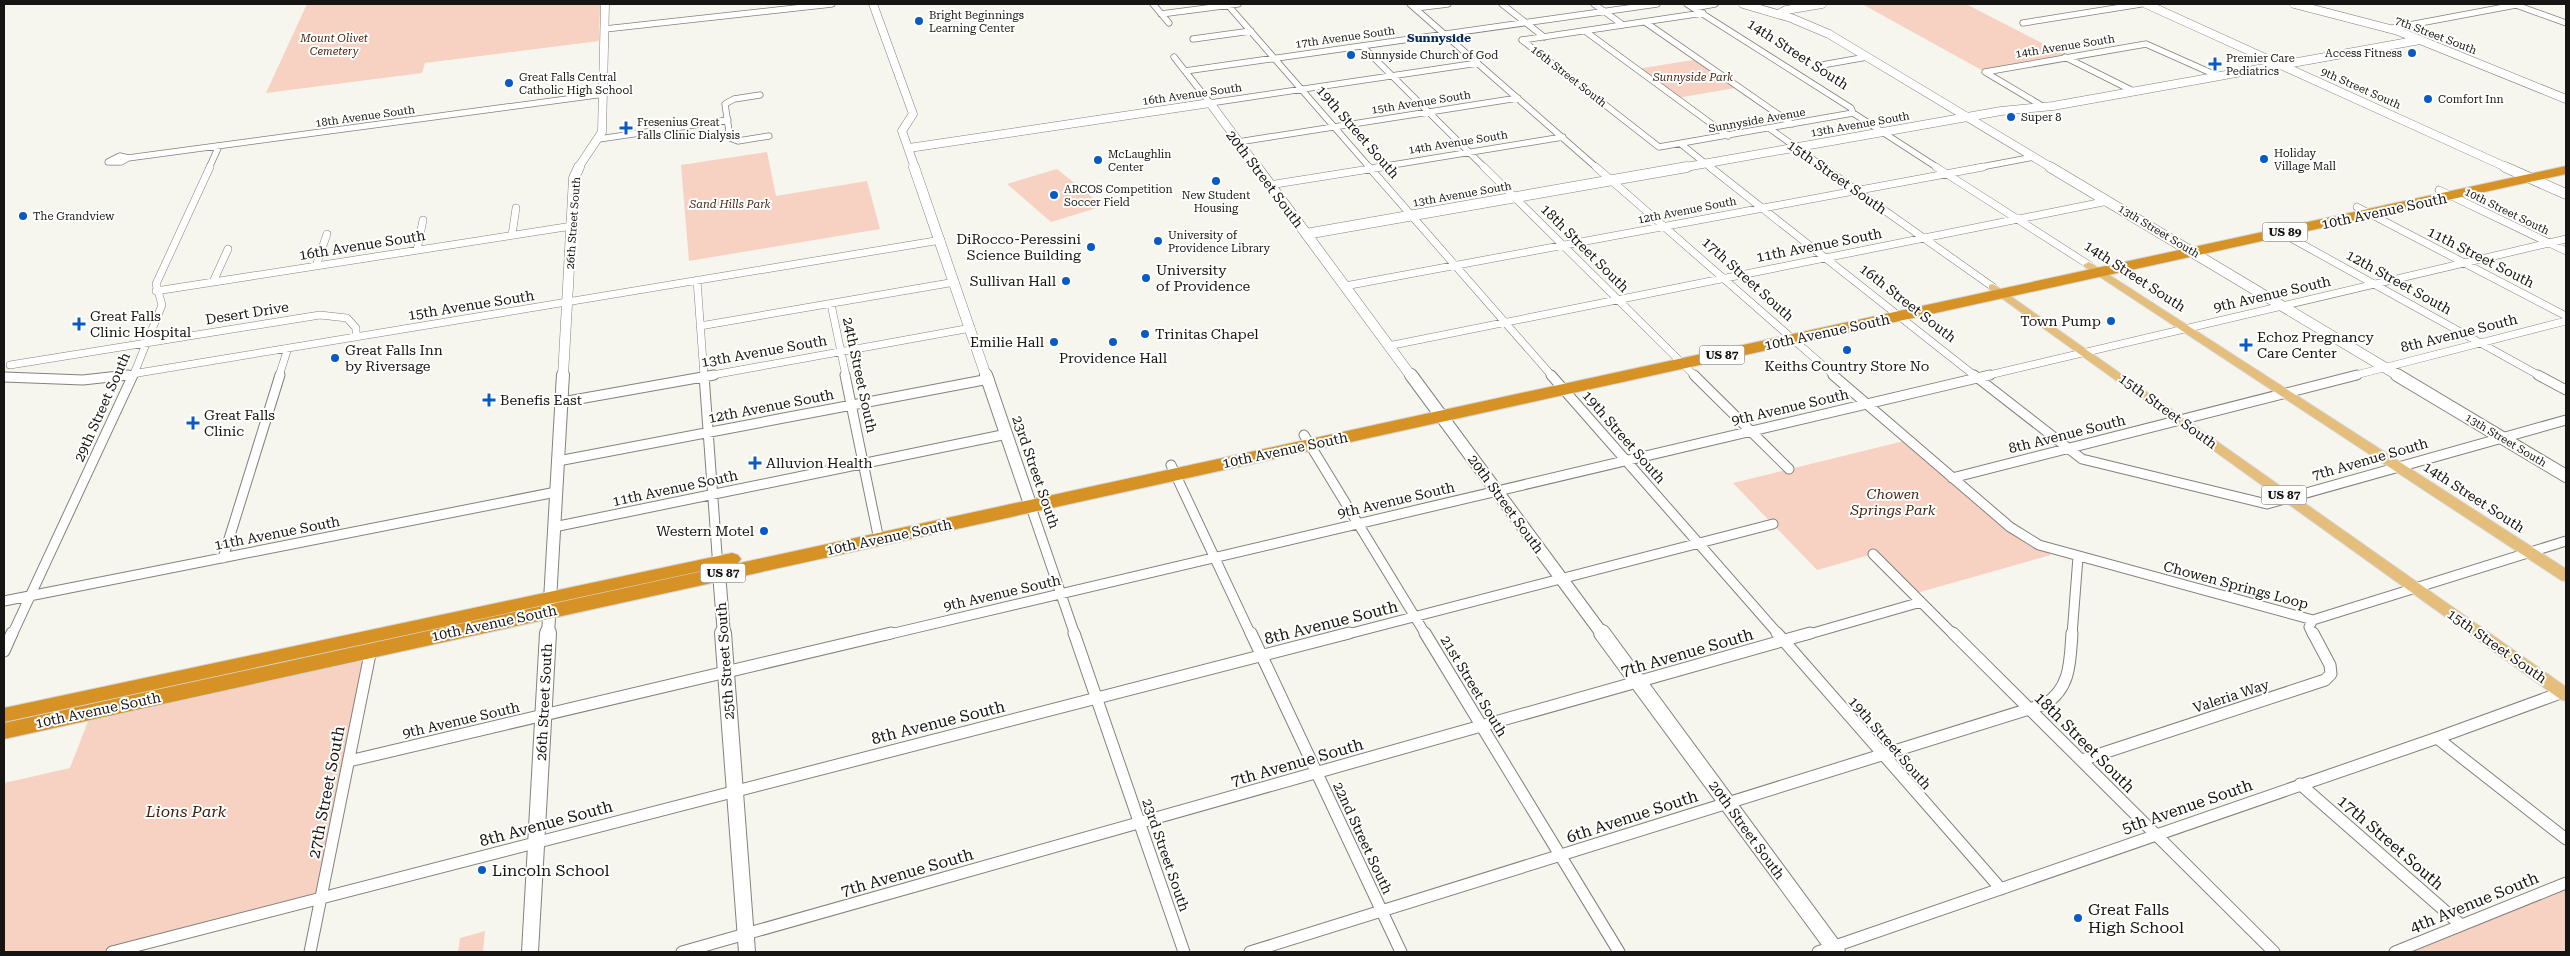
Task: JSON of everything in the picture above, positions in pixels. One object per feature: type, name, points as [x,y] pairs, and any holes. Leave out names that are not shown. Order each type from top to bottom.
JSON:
[{"type":"highway","name":"10th Avenue South","points":[[4,716],[371,643],[878,534],[1307,439],[1896,313],[1998,290],[2089,265],[2188,249],[2277,230],[2371,214],[2452,196],[2566,163]]},
{"type":"highway","name":"10th Avenue South","points":[[2277,230],[2357,207],[2439,190],[2566,170]]},
{"type":"highway","name":"10th Avenue South","points":[[1998,290],[2101,273],[2188,249]]},
{"type":"highway","name":"10th Avenue South","points":[[4,731],[371,643]]},
{"type":"main road","name":"14th Street South","points":[[2089,265],[2566,576]]},
{"type":"main road","name":"15th Street South","points":[[1998,290],[2288,498],[2565,693]]},
{"type":"street","name":"26th Street South","points":[[530,952],[549,604],[576,172],[602,132],[605,4]]},
{"type":"street","points":[[605,30],[832,4]]},
{"type":"street","name":"23rd Street South","points":[[873,4],[912,114],[902,131],[956,282],[1184,952]]},
{"type":"street","points":[[1153,4],[1169,23]]},
{"type":"street","name":"19th Street South","points":[[1228,4],[2001,888]]},
{"type":"street","points":[[1161,14],[1238,4]]},
{"type":"street","points":[[1413,6],[1448,4]]},
{"type":"street","name":"16th Street South","points":[[1502,4],[1544,37]]},
{"type":"street","points":[[1594,4],[1623,25]]},
{"type":"street","name":"17th Avenue South","points":[[1185,71],[1657,4]]},
{"type":"street","name":"14th Street South","points":[[1687,4],[1851,108],[1853,113],[2089,265]]},
{"type":"street","points":[[1694,8],[1715,4]]},
{"type":"street","name":"13th Street South","points":[[1744,4],[1814,27],[1867,57],[2566,476]]},
{"type":"street","points":[[1778,14],[1786,10],[1822,4]]},
{"type":"street","points":[[2023,23],[2141,4]]},
{"type":"street","name":"9th Street South","points":[[2146,4],[2566,194]]},
{"type":"street","name":"7th Street South","points":[[2294,4],[2388,29],[2420,40],[2566,99]]},
{"type":"street","points":[[2388,29],[2518,4],[2566,23]]},
{"type":"street","name":"17th Street South","points":[[1413,6],[2010,527],[2039,545],[2078,557]]},
{"type":"street","points":[[1544,37],[1703,13]]},
{"type":"street","name":"15th Street South","points":[[1645,22],[1792,124]]},
{"type":"street","points":[[1193,38],[1250,31]]},
{"type":"street","points":[[1585,31],[1728,136]]},
{"type":"street","name":"16th Street South","points":[[1544,37],[1522,40],[1655,145],[1664,147]]},
{"type":"street","name":"13th Avenue South","points":[[1306,234],[1882,131],[2044,107],[2420,40]]},
{"type":"street","points":[[2149,44],[2218,76]]},
{"type":"street","name":"14th Avenue South","points":[[1985,72],[2149,44]]},
{"type":"street","name":"18th Street South","points":[[1362,46],[1615,300],[1789,470]]},
{"type":"street","name":"20th Street South","points":[[1174,57],[1210,103],[1835,950]]},
{"type":"street","points":[[1822,65],[1867,57]]},
{"type":"street","points":[[2065,57],[2133,91]]},
{"type":"street","name":"16th Avenue South","points":[[909,148],[1478,63]]},
{"type":"street","points":[[1985,72],[2044,107]]},
{"type":"street","name":"18th Avenue South","points":[[128,158],[604,94]]},
{"type":"street","points":[[760,95],[728,101],[726,104],[730,138],[733,140],[769,136]]},
{"type":"street","name":"15th Avenue South","points":[[1238,142],[1518,98]]},
{"type":"street","name":"Sunnyside Avenue","points":[[1664,147],[1853,113]]},
{"type":"street","points":[[599,139],[728,120]]},
{"type":"street","name":"15th Street South","points":[[1768,128],[1998,290]]},
{"type":"street","name":"14th Avenue South","points":[[1269,185],[1563,136]]},
{"type":"street","name":"16th Street South","points":[[1681,144],[2068,449]]},
{"type":"street","name":"29th Street South","points":[[4,651],[146,343],[162,305],[162,299],[156,291],[156,284],[219,146]]},
{"type":"street","name":"12th Avenue South","points":[[1345,286],[2034,157]]},
{"type":"street","name":"10th Street South","points":[[2439,190],[2566,251]]},
{"type":"street","name":"11th Avenue South","points":[[1388,346],[2108,201]]},
{"type":"street","name":"11th Street South","points":[[2357,207],[2566,316]]},
{"type":"street","points":[[512,235],[516,208]]},
{"type":"street","points":[[417,250],[423,220]]},
{"type":"street","name":"16th Avenue South","points":[[156,291],[572,226]]},
{"type":"street","name":"12th Street South","points":[[2277,230],[2566,390]]},
{"type":"street","points":[[316,266],[327,234]]},
{"type":"street","name":"9th Avenue South","points":[[349,761],[2566,239]]},
{"type":"street","name":"15th Avenue South","points":[[4,377],[22,375],[70,382],[95,380],[941,240]]},
{"type":"street","points":[[213,282],[228,249]]},
{"type":"street","name":"25th Street South","points":[[697,280],[747,952]]},
{"type":"street","points":[[700,326],[956,282]]},
{"type":"street","name":"24th Street South","points":[[831,304],[878,534]]},
{"type":"street","name":"Desert Drive","points":[[10,365],[320,315],[347,318],[356,328],[356,337]]},
{"type":"street","name":"8th Avenue South","points":[[1952,478],[2566,321]]},
{"type":"street","name":"13th Avenue South","points":[[562,395],[703,376],[971,328]]},
{"type":"street","points":[[223,558],[288,348]]},
{"type":"street","name":"12th Avenue South","points":[[558,461],[989,379]]},
{"type":"street","name":"7th Avenue South","points":[[2068,449],[2082,459],[2095,464],[2267,504],[2566,420]]},
{"type":"street","name":"11th Avenue South","points":[[554,527],[1007,434]]},
{"type":"street","name":"21st Street South","points":[[1307,439],[1619,952]]},
{"type":"street","name":"22nd Street South","points":[[1173,470],[1216,557],[1260,657],[1402,952]]},
{"type":"street","name":"11th Avenue South","points":[[4,601],[556,492]]},
{"type":"street","name":"8th Avenue South","points":[[112,952],[1773,524]]},
{"type":"street","points":[[2416,588],[2566,541]]},
{"type":"street","name":"18th Street South","points":[[1873,554],[2274,952]]},
{"type":"street","name":"Chowen Springs Loop","points":[[2078,557],[2313,620],[2416,588]]},
{"type":"street","name":"6th Avenue South","points":[[1250,952],[1882,754],[2030,710],[2056,697],[2069,674],[2078,557]]},
{"type":"street","name":"7th Avenue South","points":[[682,952],[1921,602]]},
{"type":"street","name":"Valeria Way","points":[[2082,760],[2325,680],[2331,674],[2330,665],[2310,626],[2313,620]]},
{"type":"street","name":"27th Street South","points":[[310,952],[371,643]]},
{"type":"street","name":"5th Avenue South","points":[[1818,952],[1835,950],[2001,888],[2565,693]]},
{"type":"street","points":[[2437,738],[2566,839]]},
{"type":"street","name":"17th Street South","points":[[2300,784],[2461,925]]},
{"type":"street","name":"4th Avenue South","points":[[2395,952],[2566,883]]},
{"type":"green space","name":"Mount Olivet Cemetery","points":[[307,4],[600,4],[599,41],[425,63],[422,73],[266,93]]},
{"type":"green space","points":[[1862,4],[1966,4],[2069,57],[1985,72]]},
{"type":"green space","name":"Sunnyside Park","points":[[1699,59],[1741,87],[1677,98],[1637,69]]},
{"type":"green space","name":"Sand Hills Park","points":[[767,152],[776,196],[867,181],[880,229],[689,261],[681,165]]},
{"type":"green space","name":"ARCOS Competition Soccer Field","points":[[1057,169],[1103,206],[1051,222],[1007,184]]},
{"type":"green space","name":"Chowen Springs Park","points":[[1908,440],[2051,555],[1913,594],[1873,554],[1817,570],[1733,483]]},
{"type":"green space","name":"Lions Park","points":[[370,650],[322,897],[110,952],[4,952],[4,783],[70,768],[92,711]]},
{"type":"green space","points":[[2566,883],[2566,952],[2397,952]]},
{"type":"green space","points":[[485,931],[483,952],[458,952],[460,938]]},
{"type":"place","name":"Bright Beginnings Learning Center","points":[[919,21]]},
{"type":"place","name":"Access Fitness","points":[[2412,53]]},
{"type":"place","name":"Sunnyside Church of God","points":[[1351,55]]},
{"type":"place","name":"Premier Care Pediatrics","points":[[2215,64]]},
{"type":"place","name":"Great Falls Central Catholic High School","points":[[509,83]]},
{"type":"place","name":"Comfort Inn","points":[[2428,99]]},
{"type":"place","name":"Super 8","points":[[2011,117]]},
{"type":"place","name":"Fresenius Great Falls Clinic Dialysis","points":[[626,128]]},
{"type":"place","name":"Holiday Village Mall","points":[[2264,159]]},
{"type":"place","name":"McLaughlin Center","points":[[1098,160]]},
{"type":"place","name":"New Student Housing","points":[[1216,181]]},
{"type":"place","name":"ARCOS Competition Soccer Field","points":[[1054,195]]},
{"type":"place","name":"The Grandview","points":[[23,216]]},
{"type":"place","name":"University of Providence Library","points":[[1158,241]]},
{"type":"place","name":"DiRocco-Peressini Science Building","points":[[1091,247]]},
{"type":"place","name":"University of Providence","points":[[1146,278]]},
{"type":"place","name":"Sullivan Hall","points":[[1066,281]]},
{"type":"place","name":"Town Pump","points":[[2111,321]]},
{"type":"place","name":"Great Falls Clinic Hospital","points":[[79,324]]},
{"type":"place","name":"Trinitas Chapel","points":[[1145,334]]},
{"type":"place","name":"Emilie Hall","points":[[1054,342]]},
{"type":"place","name":"Providence Hall","points":[[1113,342]]},
{"type":"place","name":"Echoz Pregnancy Care Center","points":[[2246,345]]},
{"type":"place","name":"Keiths Country Store No","points":[[1847,350]]},
{"type":"place","name":"Great Falls Inn by Riversage","points":[[335,358]]},
{"type":"place","name":"Benefis East","points":[[489,400]]},
{"type":"place","name":"Great Falls Clinic","points":[[193,423]]},
{"type":"place","name":"Alluvion Health","points":[[755,463]]},
{"type":"place","name":"Western Motel","points":[[764,531]]},
{"type":"place","name":"Lincoln School","points":[[482,870]]},
{"type":"place","name":"Great Falls High School","points":[[2078,918]]},
{"type":"district","name":"Sunnyside","points":[[1439,38]]}]
